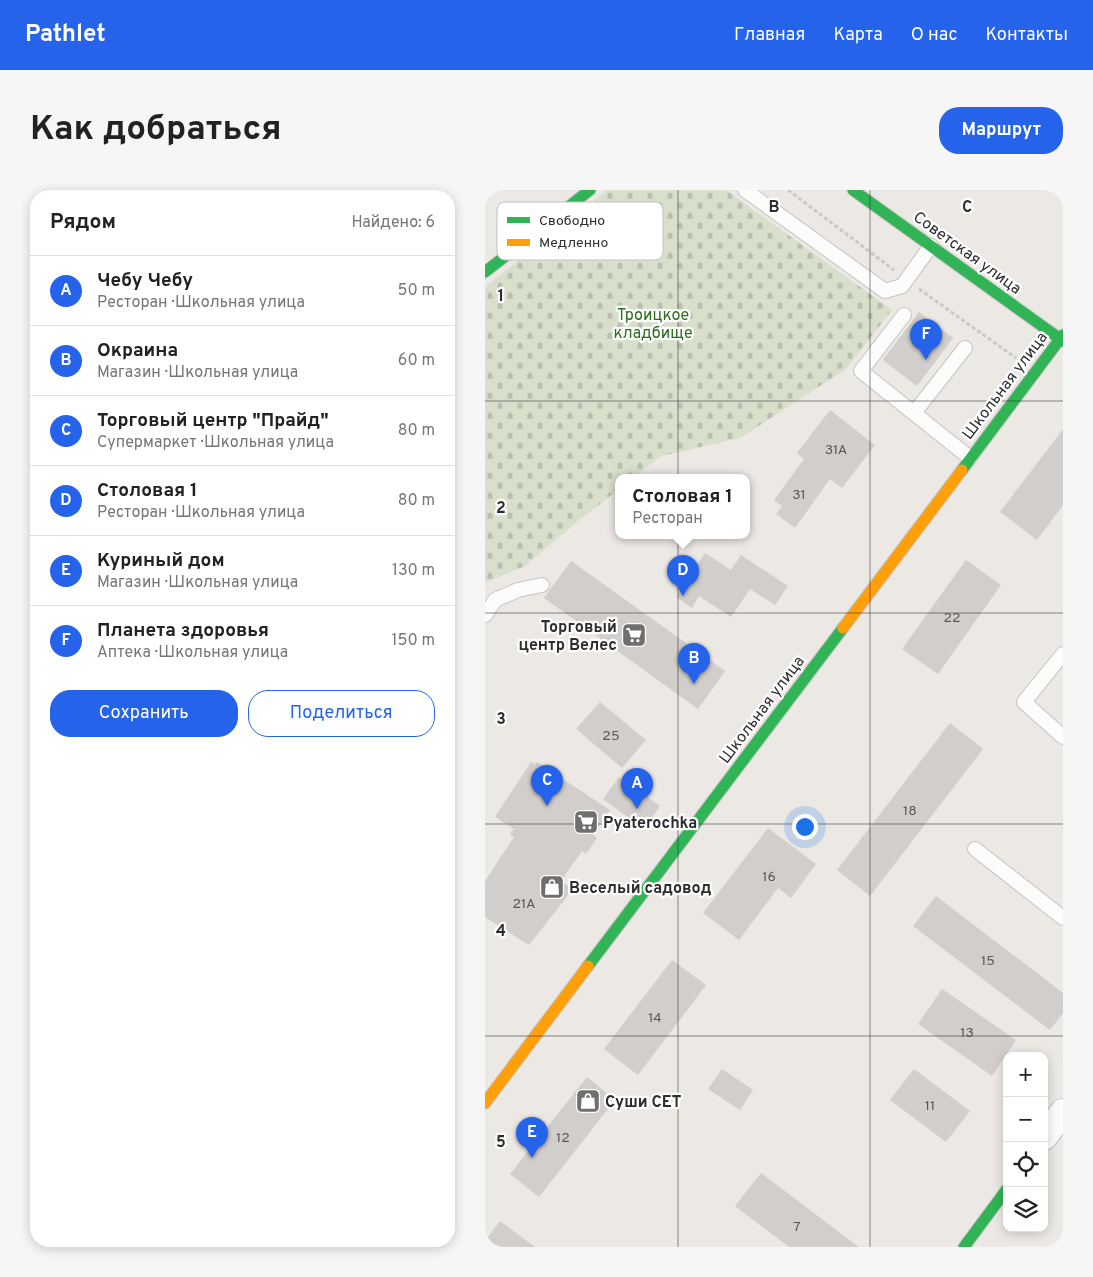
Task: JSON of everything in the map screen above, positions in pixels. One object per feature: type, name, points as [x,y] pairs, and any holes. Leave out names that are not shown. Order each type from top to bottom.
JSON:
[{"type":"main road","points":[[575,202],[590,190]]},
{"type":"main road","name":"Советская улица","points":[[853,190],[1062,338]]},
{"type":"main road","points":[[485,272],[500,260]]},
{"type":"main road","name":"Школьная улица","points":[[485,1103],[1062,338]]},
{"type":"main road","points":[[964,1247],[1003,1193]]},
{"type":"street","points":[[1048,1132],[1063,1112]]},
{"type":"lane","points":[[745,190],[885,291],[901,286],[931,246]]},
{"type":"lane","points":[[905,315],[861,371],[970,458]]},
{"type":"lane","points":[[914,413],[965,348]]},
{"type":"lane","points":[[485,615],[495,600],[517,590],[542,585]]},
{"type":"lane","points":[[1063,654],[1023,702],[1063,737]]},
{"type":"lane","points":[[975,849],[1063,918]]},
{"type":"green space","name":"Троицкое кладбище","points":[[607,190],[726,190],[892,310],[846,369],[740,438],[661,456],[638,474],[615,474],[615,492],[525,566],[486,582],[485,287],[519,260],[663,260],[663,202],[592,202]]},
{"type":"building","points":[[919,312],[953,338],[917,386],[883,360]]},
{"type":"building","points":[[830,410],[875,445],[842,488],[830,479],[795,528],[776,514],[782,506],[774,500],[804,459],[797,453]]},
{"type":"building","points":[[1063,429],[1063,505],[1037,540],[1000,512]]},
{"type":"building","points":[[705,553],[731,570],[741,555],[788,586],[775,605],[750,589],[731,617],[699,596],[692,608],[676,597]]},
{"type":"building","points":[[966,560],[1001,585],[938,674],[902,649]]},
{"type":"building","name":"Торговый центр Велес","points":[[571,561],[725,671],[698,709],[544,598]]},
{"type":"building","points":[[600,702],[646,740],[622,768],[576,729]]},
{"type":"building","points":[[950,723],[983,749],[870,896],[837,870]]},
{"type":"building","points":[[531,762],[535,764],[537,762],[610,810],[593,835],[597,838],[586,854],[582,851],[561,881],[573,889],[529,945],[485,917],[485,881],[514,837],[510,834],[514,829],[495,817]]},
{"type":"building","points":[[619,777],[660,806],[644,829],[603,799]]},
{"type":"building","points":[[768,828],[816,864],[791,898],[778,888],[739,940],[703,913]]},
{"type":"building","points":[[936,896],[1063,993],[1063,1013],[1050,1030],[913,926]]},
{"type":"building","points":[[672,960],[706,985],[638,1075],[604,1049]]},
{"type":"building","points":[[942,989],[1016,1040],[1008,1052],[1003,1052],[1003,1060],[992,1076],[918,1024]]},
{"type":"building","points":[[722,1069],[753,1090],[740,1110],[708,1089]]},
{"type":"building","points":[[914,1069],[970,1111],[946,1142],[890,1100]]},
{"type":"building","points":[[587,1077],[615,1100],[539,1197],[510,1174]]},
{"type":"building","points":[[761,1173],[859,1247],[789,1247],[735,1206]]},
{"type":"building","points":[[500,1221],[535,1247],[485,1247],[485,1241]]},
{"type":"traffic: fast","points":[[575,202],[590,190]]},
{"type":"traffic: fast","points":[[853,190],[1063,341]]},
{"type":"traffic: fast","points":[[485,272],[500,260]]},
{"type":"traffic: fast","points":[[962,470],[1063,335]]},
{"type":"traffic: fast","points":[[588,966],[843,628]]},
{"type":"traffic: fast","points":[[964,1247],[1003,1194]]},
{"type":"traffic: slow","points":[[843,628],[962,470]]},
{"type":"traffic: slow","points":[[485,1103],[588,966]]},
{"type":"place","name":"Планета здоровья","points":[[926,360]]},
{"type":"place","name":"Столовая 1","points":[[683,596]]},
{"type":"place","name":"Торговый центр Велес","points":[[634,635]]},
{"type":"place","name":"Окраина","points":[[694,684]]},
{"type":"place","name":"Торговый центр \"Прайд\"","points":[[547,806]]},
{"type":"place","name":"Чебу Чебу","points":[[637,809]]},
{"type":"place","name":"Pyaterochka","points":[[586,822]]},
{"type":"place","name":"Веселый садовод","points":[[552,887]]},
{"type":"place","name":"Суши СЕТ","points":[[588,1101]]},
{"type":"place","name":"Куриный дом","points":[[532,1158]]}]
